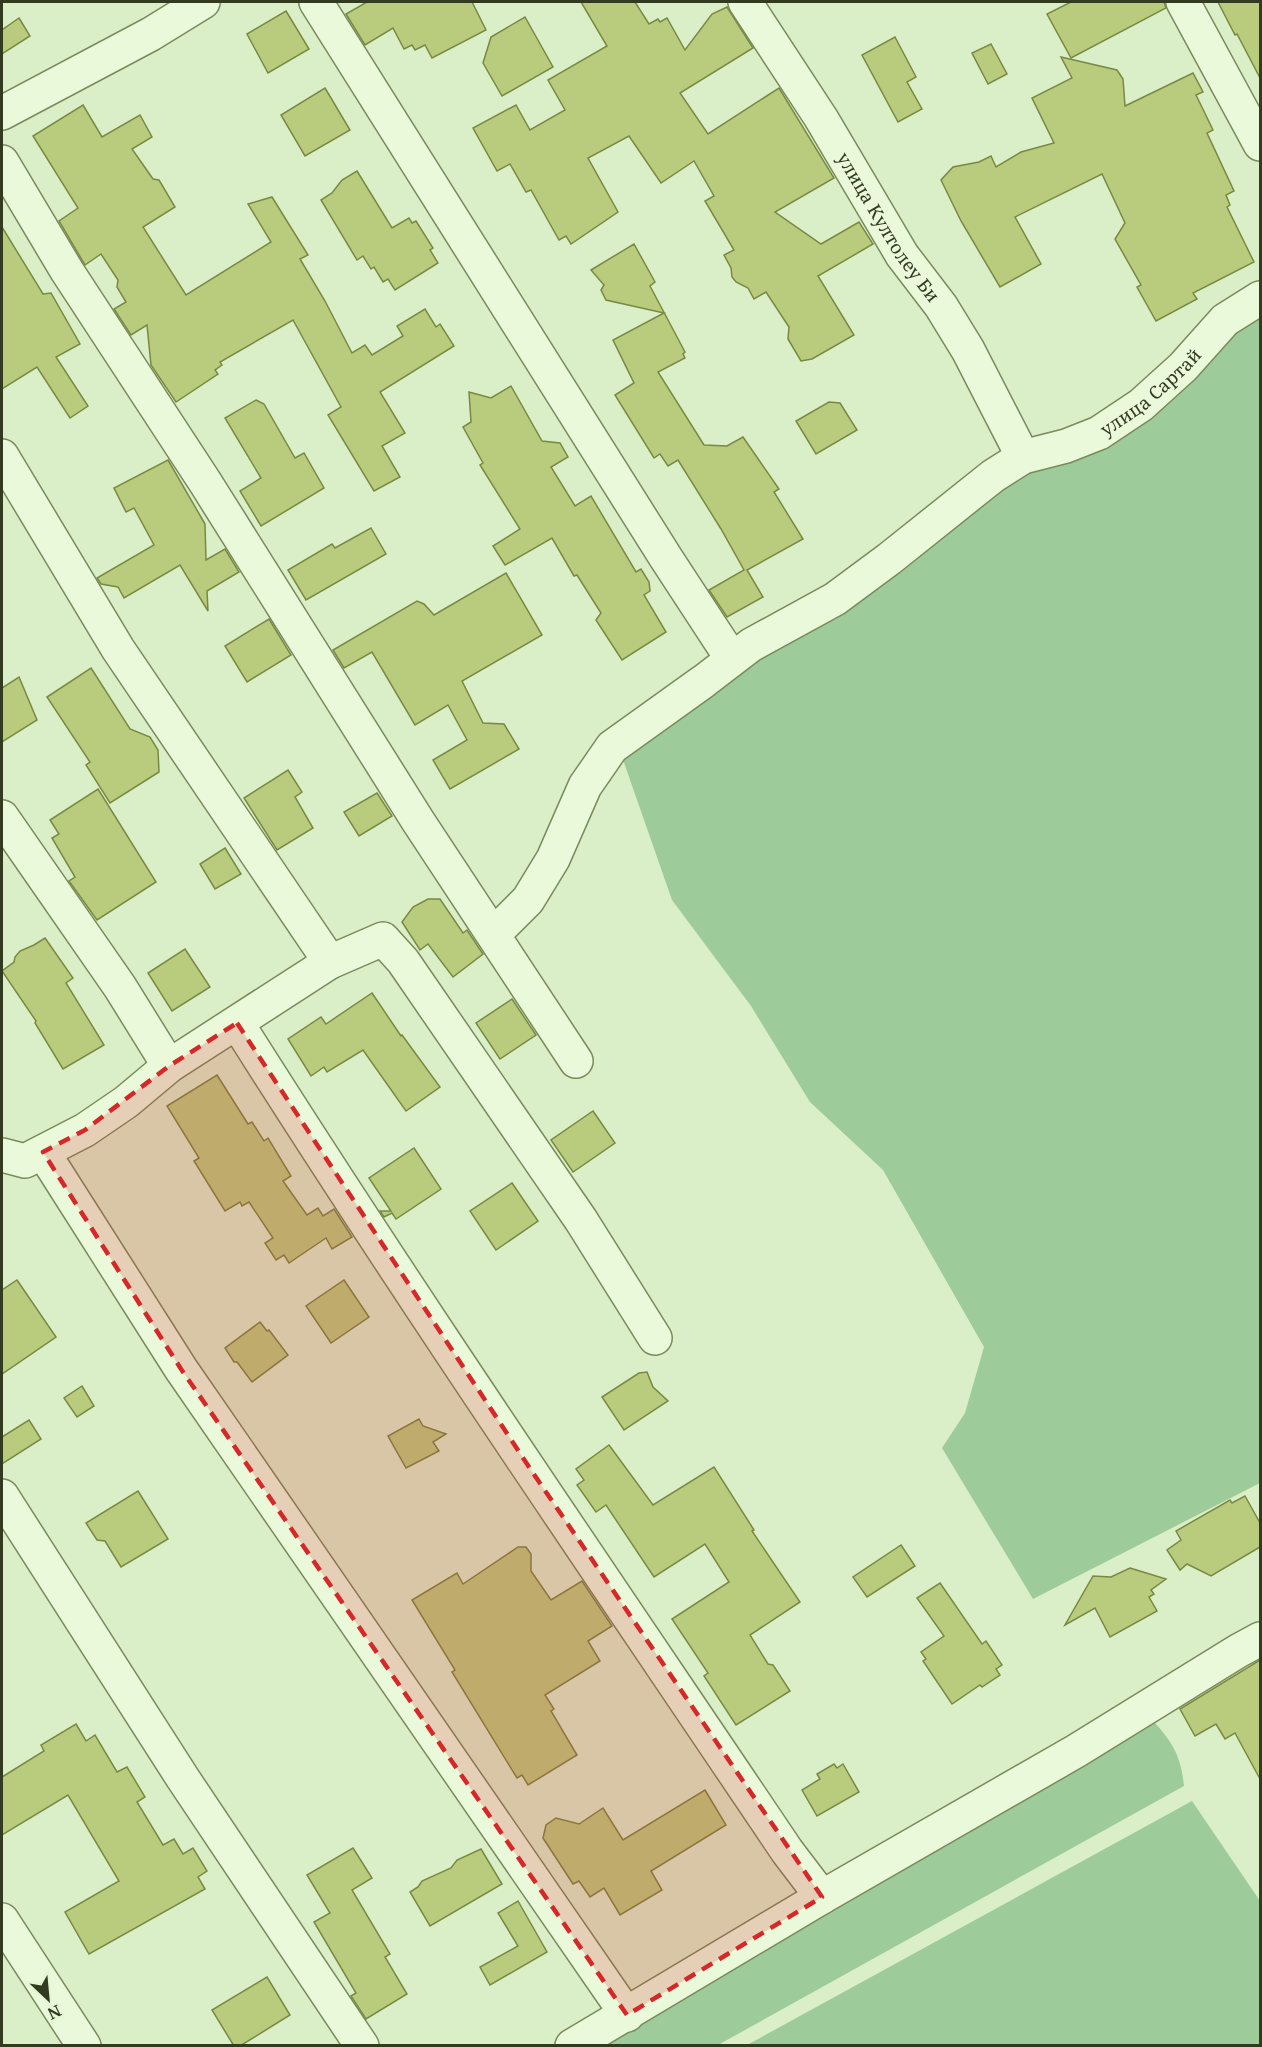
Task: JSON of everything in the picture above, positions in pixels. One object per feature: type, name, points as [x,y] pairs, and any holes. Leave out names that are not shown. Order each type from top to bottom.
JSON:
[{"type":"street","points":[[2,113],[151,34],[203,2]]},
{"type":"street","points":[[316,2],[732,659]]},
{"type":"street","name":"улица Култолеу Би","points":[[745,2],[821,118],[902,255],[941,306],[968,350],[1023,457]]},
{"type":"street","points":[[1183,2],[1260,144]]},
{"type":"street","points":[[2,162],[67,271],[205,482],[418,821],[576,1061]]},
{"type":"street","name":"улица Сартай","points":[[494,934],[528,900],[553,859],[585,786],[612,747],[751,645],[835,599],[890,559],[993,476],[1023,457],[1066,446],[1099,433],[1141,405],[1175,374],[1225,320],[1260,298]]},
{"type":"street","points":[[2,456],[118,649],[330,962]]},
{"type":"street","points":[[2,817],[120,987],[169,1066]]},
{"type":"street","points":[[2,1155],[25,1161],[85,1130],[126,1102],[169,1066],[330,962],[383,939],[403,961],[581,1220],[655,1338]]},
{"type":"street","points":[[237,1023],[307,1134],[546,1492],[787,1851],[822,1897]]},
{"type":"street","points":[[43,1152],[182,1369],[627,2015]]},
{"type":"street","points":[[2,1496],[182,1777],[362,2046]]},
{"type":"street","points":[[572,2046],[822,1897],[1076,1751],[1260,1639]]},
{"type":"street","points":[[2,1920],[84,2046]]},
{"type":"highlighted area","points":[[237,1023],[533,1473],[822,1897],[627,2015],[181,1369],[43,1152],[85,1130],[169,1066]]},
{"type":"green space","points":[[1260,316],[1260,1483],[1033,1599],[942,1448],[965,1413],[984,1347],[883,1170],[810,1102],[751,1006],[672,900],[621,754],[1014,467],[1063,464],[1126,429],[1218,340]]},
{"type":"green space","points":[[1155,1723],[1176,1752],[1184,1786],[718,2045],[598,2046]]},
{"type":"green space","points":[[1192,1801],[1260,1901],[1260,2045],[747,2045]]},
{"type":"building","points":[[367,2],[472,2],[486,30],[432,58],[425,45],[415,50],[412,45],[404,49],[393,28],[365,45],[346,14]]},
{"type":"building","points":[[581,2],[635,2],[649,24],[658,19],[660,22],[667,18],[685,50],[712,14],[727,7],[753,48],[680,93],[708,134],[779,88],[834,178],[775,212],[821,244],[859,222],[873,244],[818,276],[854,335],[812,359],[801,361],[788,339],[789,327],[766,292],[754,299],[748,288],[736,282],[732,277],[731,268],[724,255],[734,250],[705,201],[714,196],[694,161],[661,183],[629,136],[588,158],[618,212],[571,244],[566,236],[559,240],[531,190],[526,192],[510,164],[497,171],[473,128],[516,105],[530,130],[565,110],[548,80],[607,46]]},
{"type":"building","points":[[1071,2],[1164,2],[1166,8],[1071,58],[1047,14]]},
{"type":"building","points":[[1218,2],[1260,2],[1260,78],[1237,34],[1235,35]]},
{"type":"building","points":[[286,11],[309,49],[268,73],[247,34]]},
{"type":"building","points":[[525,17],[553,67],[502,96],[483,63],[491,37]]},
{"type":"building","points":[[19,18],[30,36],[2,54],[2,30]]},
{"type":"building","points":[[895,37],[916,77],[907,82],[922,109],[898,122],[862,55]]},
{"type":"building","points":[[991,44],[1007,74],[988,84],[972,53]]},
{"type":"building","points":[[1061,57],[1117,70],[1123,79],[1125,106],[1193,73],[1203,92],[1196,95],[1213,130],[1207,133],[1234,191],[1226,195],[1230,205],[1227,207],[1254,262],[1193,293],[1197,299],[1156,321],[1137,287],[1141,285],[1115,239],[1125,223],[1102,174],[1015,217],[1041,264],[1000,287],[961,221],[941,180],[953,167],[979,162],[991,156],[996,167],[1021,152],[1054,143],[1032,98],[1072,78]]},
{"type":"building","points":[[325,88],[350,130],[305,156],[281,115]]},
{"type":"building","points":[[83,105],[102,137],[140,115],[152,137],[132,149],[153,179],[159,180],[175,207],[143,227],[186,295],[271,242],[248,204],[272,197],[308,255],[300,259],[352,353],[365,345],[372,355],[403,336],[397,326],[425,309],[436,327],[440,324],[454,346],[380,392],[405,433],[382,446],[400,477],[374,491],[328,415],[341,407],[293,320],[220,362],[222,365],[215,370],[218,374],[176,402],[151,365],[147,325],[131,335],[114,309],[126,302],[117,287],[118,280],[101,254],[85,265],[59,221],[78,208],[33,136]]},
{"type":"building","points":[[357,171],[392,228],[409,218],[412,223],[416,221],[433,248],[430,250],[438,263],[395,290],[388,279],[383,282],[374,267],[371,269],[363,256],[357,260],[321,200],[332,193],[342,180]]},
{"type":"building","points":[[2,227],[43,294],[51,293],[80,344],[56,357],[88,406],[70,418],[37,367],[2,389]]},
{"type":"building","points":[[634,244],[655,282],[650,286],[685,352],[683,354],[685,358],[658,372],[704,445],[727,446],[743,437],[779,489],[774,492],[803,539],[747,570],[763,597],[727,617],[709,590],[744,570],[678,460],[668,466],[660,454],[654,458],[615,395],[634,383],[613,340],[664,313],[606,300],[601,290],[604,285],[591,270]]},
{"type":"building","points":[[511,386],[542,441],[560,443],[568,457],[551,467],[575,506],[591,496],[636,572],[641,569],[649,582],[650,591],[644,595],[666,632],[622,660],[596,620],[601,613],[577,575],[574,576],[552,538],[505,565],[493,546],[520,529],[480,465],[483,463],[463,427],[471,422],[469,392],[491,398]]},
{"type":"building","points":[[256,400],[264,404],[295,458],[304,453],[324,488],[261,526],[240,491],[261,478],[225,418]]},
{"type":"building","points":[[829,402],[840,403],[857,430],[816,454],[796,421]]},
{"type":"building","points":[[168,460],[205,524],[206,560],[225,549],[239,572],[207,591],[208,611],[180,565],[124,598],[118,587],[101,584],[97,578],[154,545],[134,508],[126,512],[114,488]]},
{"type":"building","points":[[371,528],[386,554],[306,600],[288,570],[332,544],[335,548]]},
{"type":"building","points":[[506,573],[542,635],[462,681],[483,723],[504,724],[519,749],[450,789],[433,760],[467,740],[448,705],[415,725],[372,652],[344,668],[333,650],[417,601],[424,604],[434,615]]},
{"type":"building","points":[[269,619],[291,655],[247,682],[225,646]]},
{"type":"building","points":[[91,668],[130,729],[150,737],[158,750],[159,772],[110,803],[86,765],[90,762],[47,697]]},
{"type":"building","points":[[19,677],[37,720],[2,742],[2,688]]},
{"type":"building","points":[[288,770],[302,792],[295,797],[313,828],[277,850],[244,798]]},
{"type":"building","points":[[98,789],[156,882],[97,920],[69,881],[75,877],[52,838],[59,834],[50,820]]},
{"type":"building","points":[[377,793],[392,816],[359,836],[344,812]]},
{"type":"building","points":[[225,848],[241,874],[215,889],[200,864]]},
{"type":"building","points":[[428,899],[440,899],[463,933],[467,930],[483,954],[453,977],[428,944],[420,950],[402,922],[413,907]]},
{"type":"building","points":[[45,938],[73,978],[66,983],[104,1045],[63,1069],[35,1023],[36,1021],[2,971],[14,962],[20,951]]},
{"type":"building","points":[[185,949],[210,987],[172,1011],[148,973]]},
{"type":"building","points":[[372,993],[440,1087],[406,1111],[363,1050],[327,1072],[324,1067],[311,1076],[288,1039],[321,1017],[326,1024]]},
{"type":"building","points":[[512,999],[536,1035],[500,1059],[476,1023]]},
{"type":"building","points":[[217,1075],[248,1124],[252,1122],[264,1141],[268,1138],[291,1176],[283,1181],[307,1215],[318,1208],[323,1216],[334,1209],[352,1237],[332,1249],[326,1238],[289,1263],[284,1255],[276,1260],[265,1243],[273,1238],[249,1202],[242,1206],[240,1202],[225,1211],[194,1161],[199,1158],[167,1106]]},
{"type":"building","points":[[593,1111],[615,1143],[573,1172],[551,1140]]},
{"type":"building","points":[[414,1148],[441,1189],[396,1219],[392,1213],[384,1217],[380,1211],[391,1211],[369,1178]]},
{"type":"building","points":[[512,1183],[538,1221],[496,1250],[470,1211]]},
{"type":"building","points":[[17,1280],[56,1337],[2,1374],[2,1290]]},
{"type":"building","points":[[344,1280],[369,1317],[331,1343],[306,1306]]},
{"type":"building","points":[[260,1322],[288,1355],[252,1382],[225,1348]]},
{"type":"building","points":[[647,1372],[653,1387],[668,1401],[624,1430],[602,1397],[639,1373]]},
{"type":"building","points":[[82,1386],[94,1406],[77,1417],[64,1398]]},
{"type":"building","points":[[419,1419],[423,1426],[446,1434],[433,1442],[439,1451],[406,1468],[388,1436]]},
{"type":"building","points":[[29,1420],[41,1439],[2,1464],[2,1437]]},
{"type":"building","points":[[609,1445],[653,1505],[714,1467],[754,1530],[752,1531],[800,1602],[750,1635],[768,1664],[773,1665],[790,1691],[736,1725],[704,1676],[708,1673],[672,1619],[729,1582],[705,1544],[654,1577],[606,1505],[596,1512],[577,1485],[584,1480],[576,1469]]},
{"type":"building","points":[[138,1491],[168,1539],[121,1567],[105,1541],[97,1540],[86,1523]]},
{"type":"building","points":[[1245,1496],[1260,1523],[1260,1547],[1211,1576],[1187,1564],[1180,1570],[1167,1550],[1181,1540],[1176,1531],[1230,1500],[1232,1503]]},
{"type":"building","points":[[901,1545],[915,1566],[867,1597],[853,1577]]},
{"type":"building","points":[[518,1547],[526,1547],[531,1554],[531,1571],[551,1600],[582,1581],[612,1626],[588,1641],[600,1661],[545,1695],[554,1709],[551,1711],[577,1755],[528,1785],[522,1775],[517,1778],[452,1672],[455,1670],[412,1600],[457,1573],[463,1584]]},
{"type":"building","points":[[1130,1568],[1166,1579],[1151,1590],[1154,1594],[1149,1597],[1157,1611],[1110,1637],[1095,1608],[1065,1625],[1093,1576],[1111,1577]]},
{"type":"building","points":[[940,1583],[982,1644],[986,1641],[1002,1665],[996,1669],[1000,1675],[952,1704],[923,1661],[926,1659],[921,1652],[944,1636],[917,1598]]},
{"type":"building","points":[[1260,1660],[1260,1779],[1235,1733],[1225,1739],[1216,1724],[1195,1736],[1180,1709]]},
{"type":"building","points":[[76,1724],[86,1741],[95,1735],[117,1772],[127,1767],[145,1797],[137,1802],[163,1845],[174,1839],[183,1854],[193,1848],[207,1871],[198,1877],[205,1889],[89,1954],[65,1912],[119,1881],[68,1795],[2,1835],[2,1777],[44,1751],[41,1745]]},
{"type":"building","points":[[834,1764],[837,1768],[843,1764],[859,1792],[817,1816],[802,1790],[820,1779],[817,1774]]},
{"type":"building","points":[[705,1790],[726,1825],[651,1871],[662,1890],[620,1915],[604,1888],[590,1897],[579,1881],[573,1884],[543,1838],[546,1825],[556,1818],[579,1824],[603,1808],[623,1840]]},
{"type":"building","points":[[353,1848],[372,1878],[352,1890],[390,1954],[385,1957],[407,1994],[366,2019],[351,1996],[356,1993],[314,1922],[330,1913],[307,1875]]},
{"type":"building","points":[[481,1849],[502,1884],[430,1926],[410,1892],[422,1881],[451,1868],[457,1860]]},
{"type":"building","points":[[518,1901],[547,1952],[490,1985],[480,1967],[518,1946],[498,1913]]},
{"type":"building","points":[[267,1977],[290,2015],[240,2046],[234,2046],[212,2010]]}]
